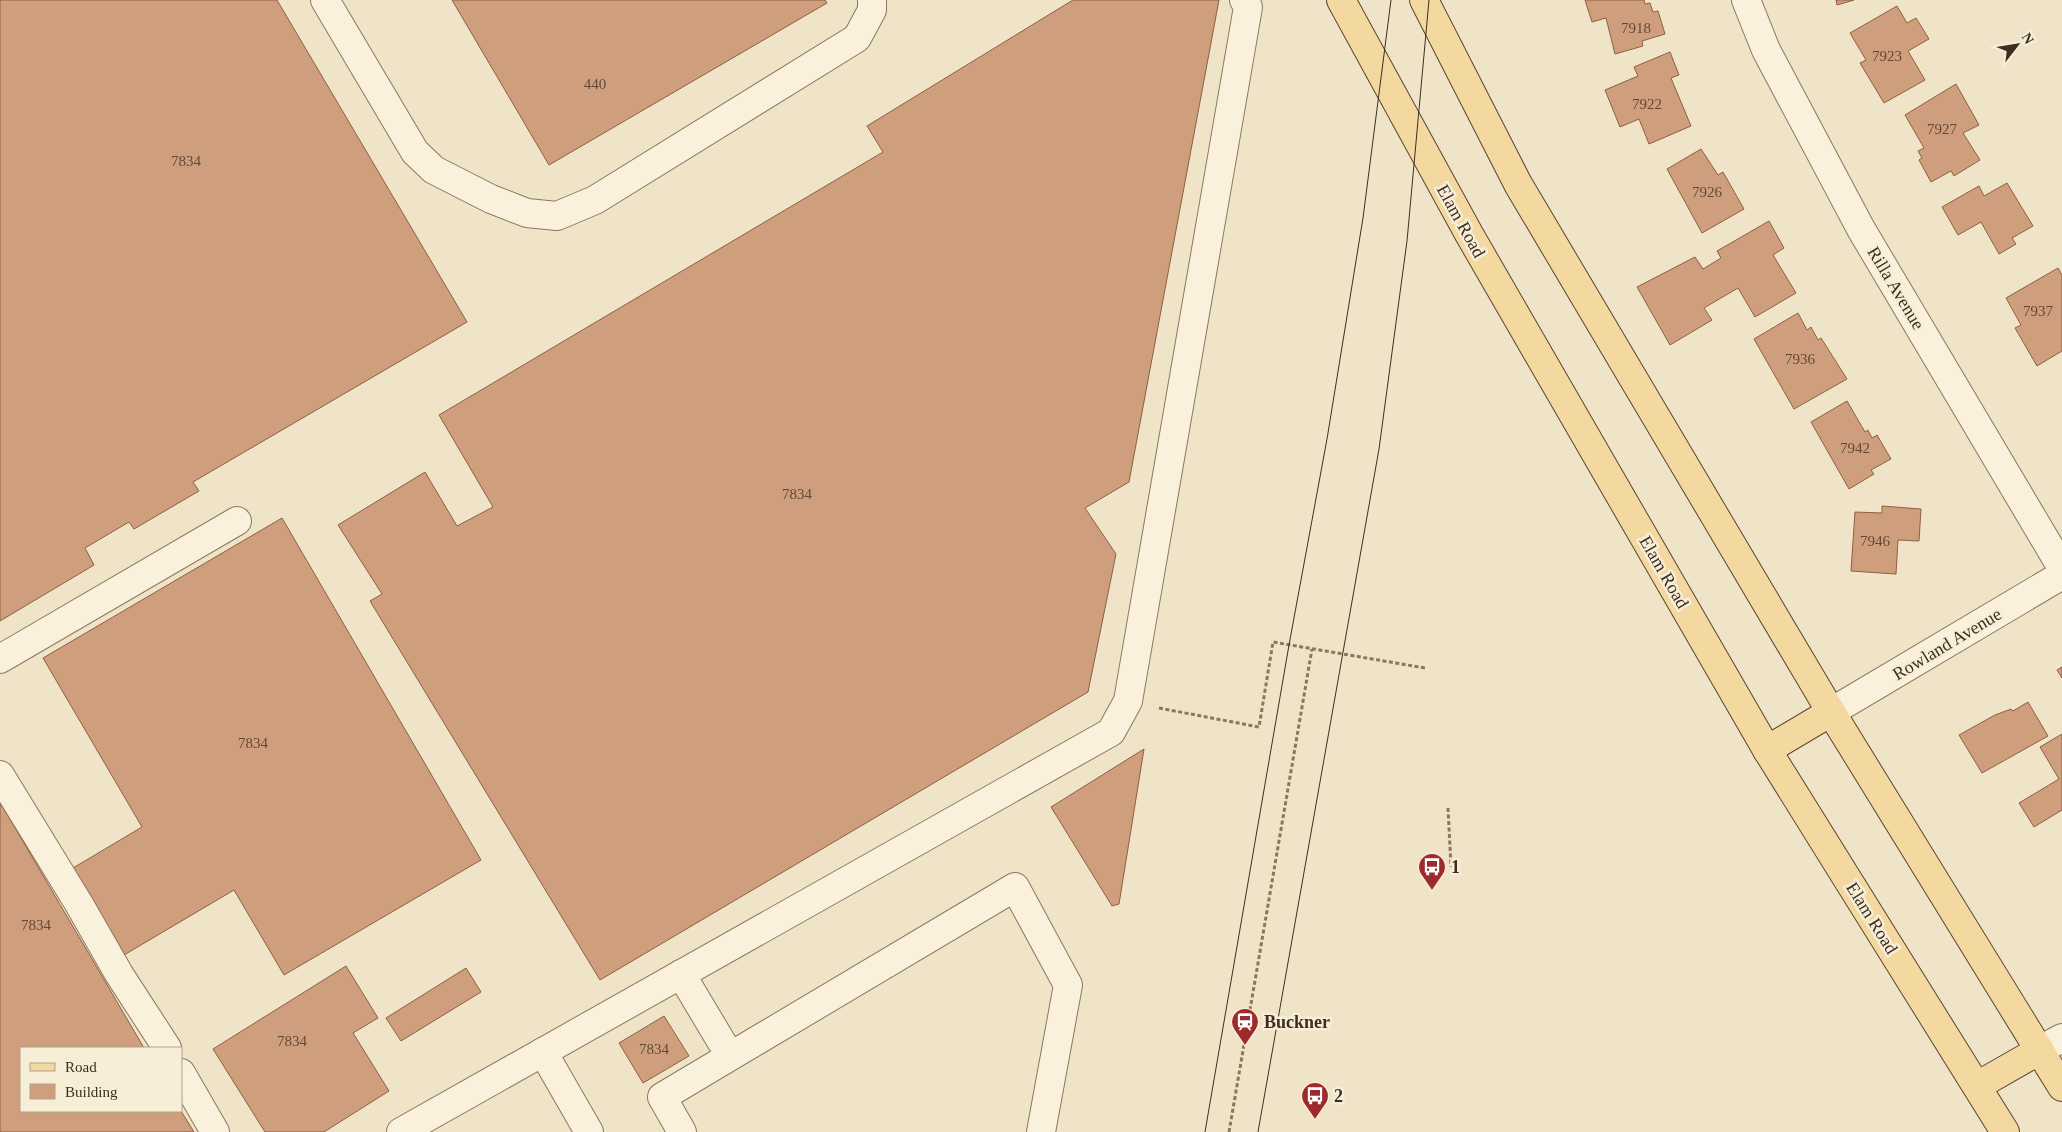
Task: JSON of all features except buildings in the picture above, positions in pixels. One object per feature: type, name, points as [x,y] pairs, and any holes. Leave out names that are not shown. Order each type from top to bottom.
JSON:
[{"type":"main road","name":"Elam Road","points":[[1340,0],[1469,234],[1767,750],[2005,1132]]},
{"type":"main road","points":[[1424,0],[1518,184],[1831,712],[2051,1044],[2062,1087]]},
{"type":"main road","points":[[1767,750],[1831,712]]},
{"type":"main road","points":[[1977,1086],[2051,1044]]},
{"type":"street","points":[[326,0],[415,152],[434,170],[491,199],[527,214],[557,216],[595,200],[857,38],[872,10],[872,0]]},
{"type":"street","points":[[400,1132],[1111,732],[1128,702],[1248,7],[1244,0]]},
{"type":"street","name":"Rilla Avenue","points":[[1746,0],[1766,50],[1861,229],[2062,568]]},
{"type":"street","points":[[0,659],[237,521]]},
{"type":"street","name":"Rowland Avenue","points":[[1831,712],[2062,575]]},
{"type":"street","points":[[0,775],[79,904],[119,974],[166,1047]]},
{"type":"street","points":[[682,1132],[662,1097],[1015,886],[1068,985],[1041,1132]]},
{"type":"street","points":[[681,974],[730,1056]]},
{"type":"street","points":[[543,1052],[589,1132]]},
{"type":"street","points":[[182,1075],[215,1132]]},
{"type":"path","points":[[1128,702],[1260,727],[1273,642],[1425,668]]},
{"type":"path","points":[[1229,1132],[1312,649]]},
{"type":"path","points":[[1448,808],[1451,867]]},
{"type":"tram line","points":[[1205,1132],[1289,645],[1327,439],[1363,218],[1391,0]]},
{"type":"tram line","points":[[1258,1132],[1379,449],[1407,241],[1429,0]]},
{"type":"place","name":"1","points":[[1432,891]]},
{"type":"place","name":"Buckner","points":[[1245,1046]]},
{"type":"place","name":"2","points":[[1315,1120]]}]
